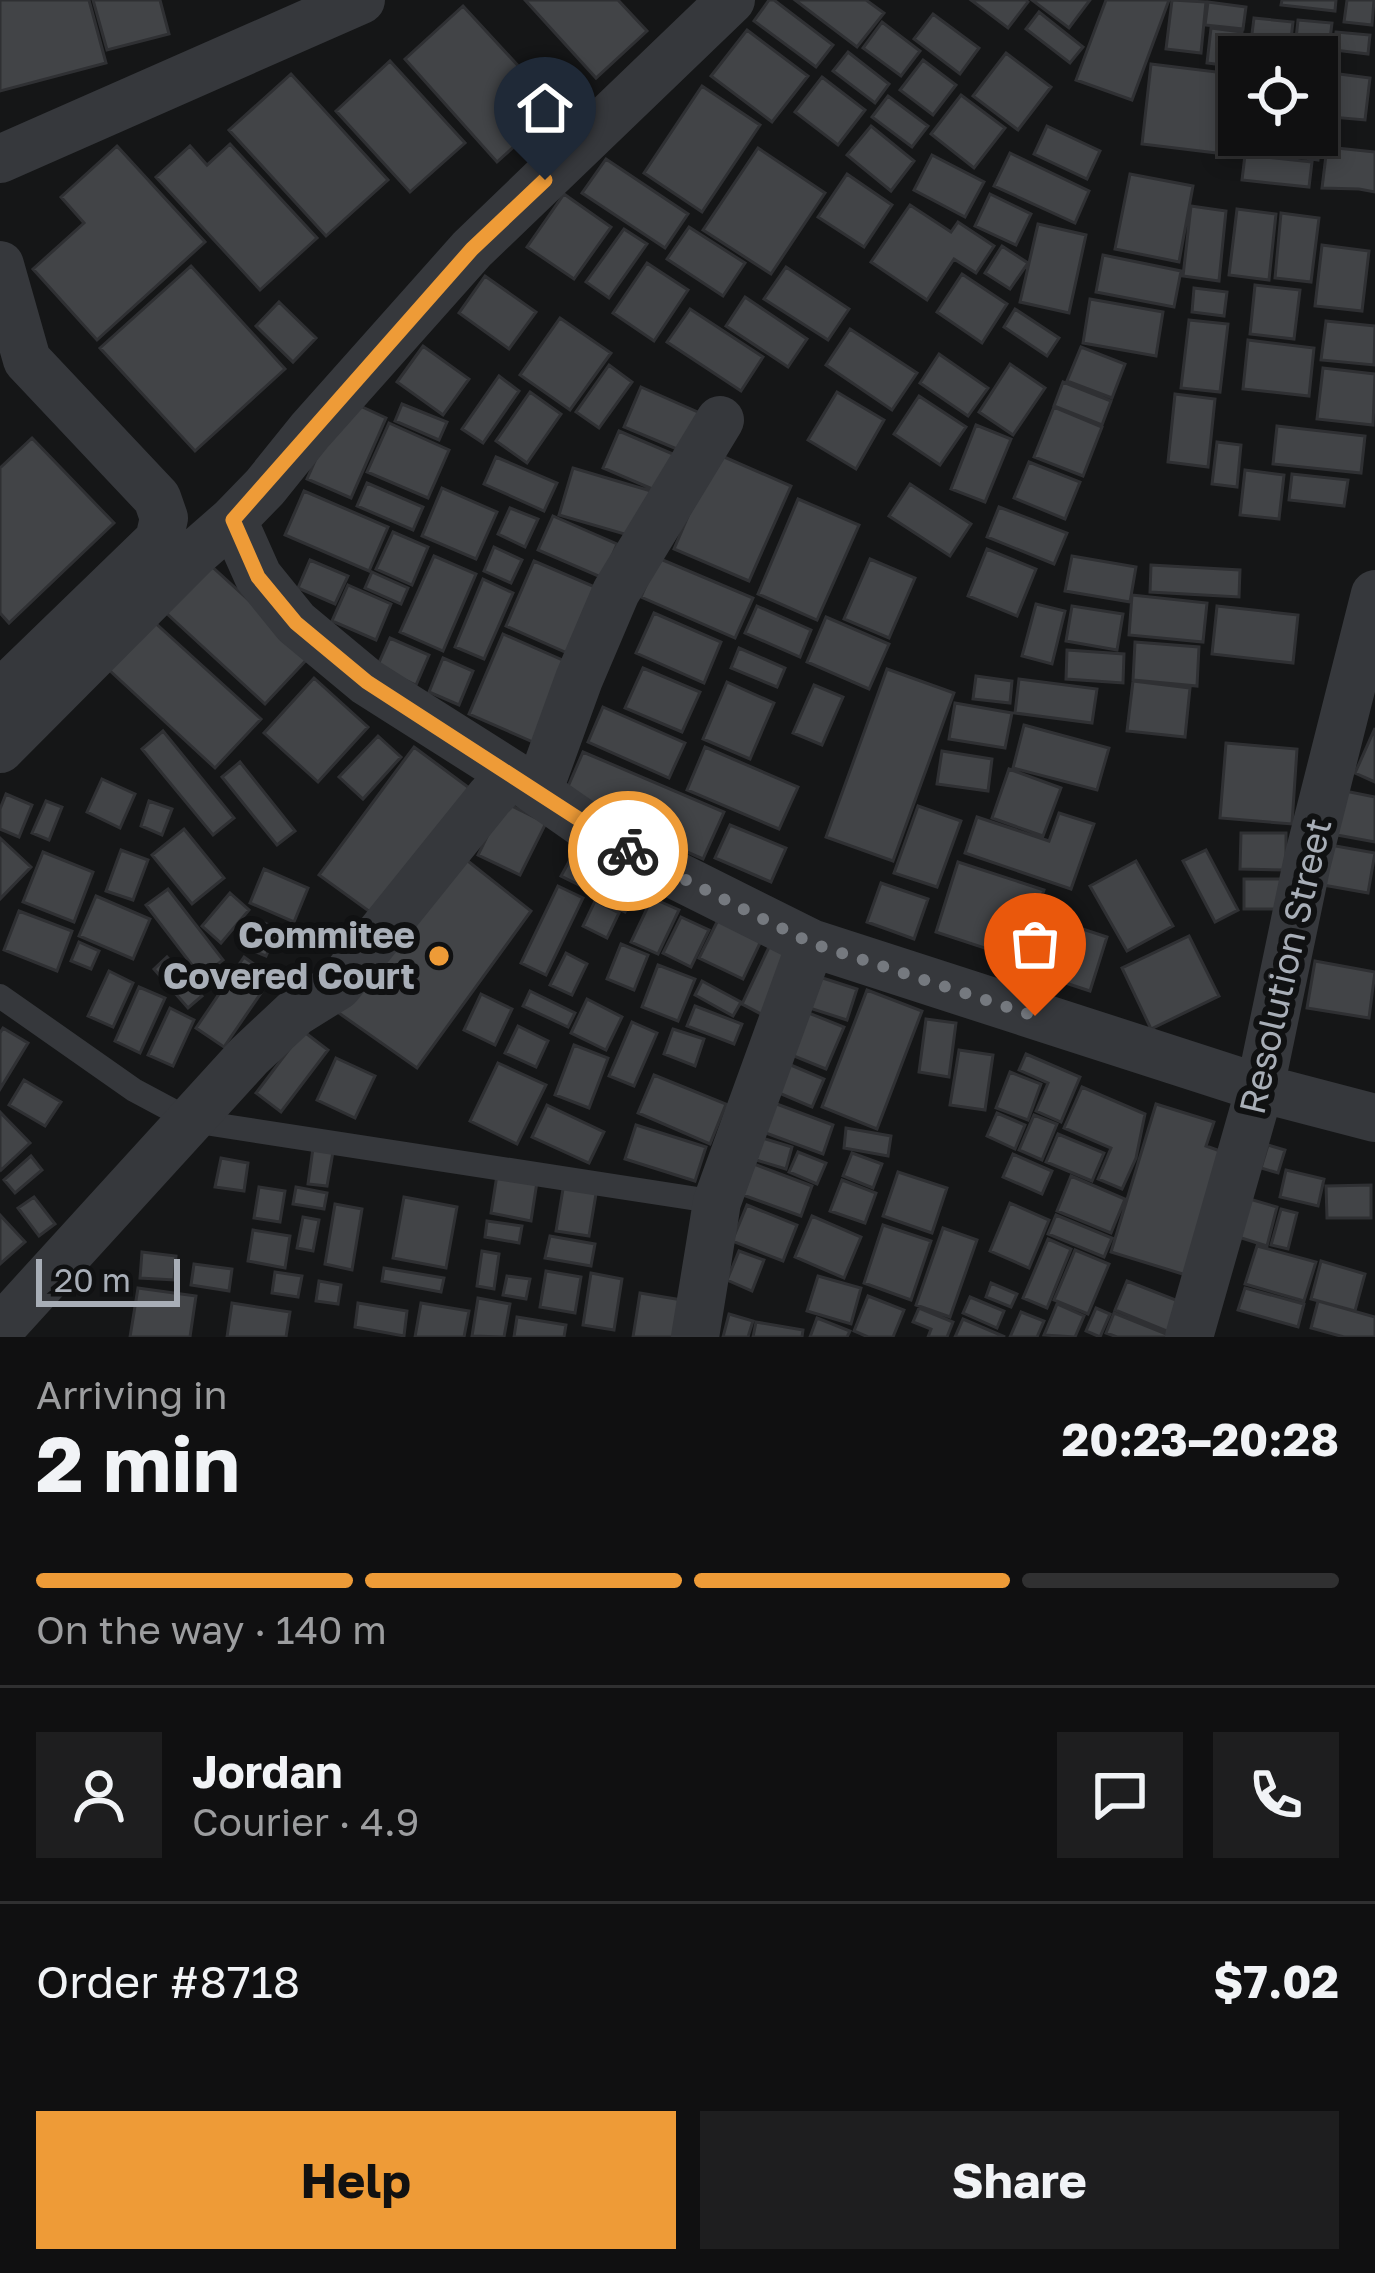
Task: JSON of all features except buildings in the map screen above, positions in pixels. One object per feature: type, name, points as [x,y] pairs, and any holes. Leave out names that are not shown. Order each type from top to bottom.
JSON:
[{"type":"street","points":[[0,159],[361,0]]},
{"type":"street","points":[[0,749],[233,520],[472,249],[731,0]]},
{"type":"street","points":[[0,265],[27,360],[157,497],[164,518],[159,540],[0,694]]},
{"type":"street","points":[[0,1330],[249,1056],[296,1012],[338,986],[490,797],[525,783],[579,679],[616,592],[720,420]]},
{"type":"street","points":[[233,520],[258,577],[296,623],[367,682],[611,842],[811,943],[1260,1088],[1375,1118]]},
{"type":"street","name":"Resolution Street","points":[[1189,1337],[1260,1088],[1306,863],[1372,613]]},
{"type":"street","points":[[695,1337],[717,1202],[811,943]]},
{"type":"lane","points":[[0,996],[134,1090],[192,1120],[717,1202]]},
{"type":"way so far","points":[[628,851],[811,943],[1035,1016]]},
{"type":"place","name":"Commitee Covered Court","points":[[439,956]]},
{"type":"route","points":[[545,180],[472,249],[233,520],[258,577],[296,623],[367,682],[628,851]]}]
